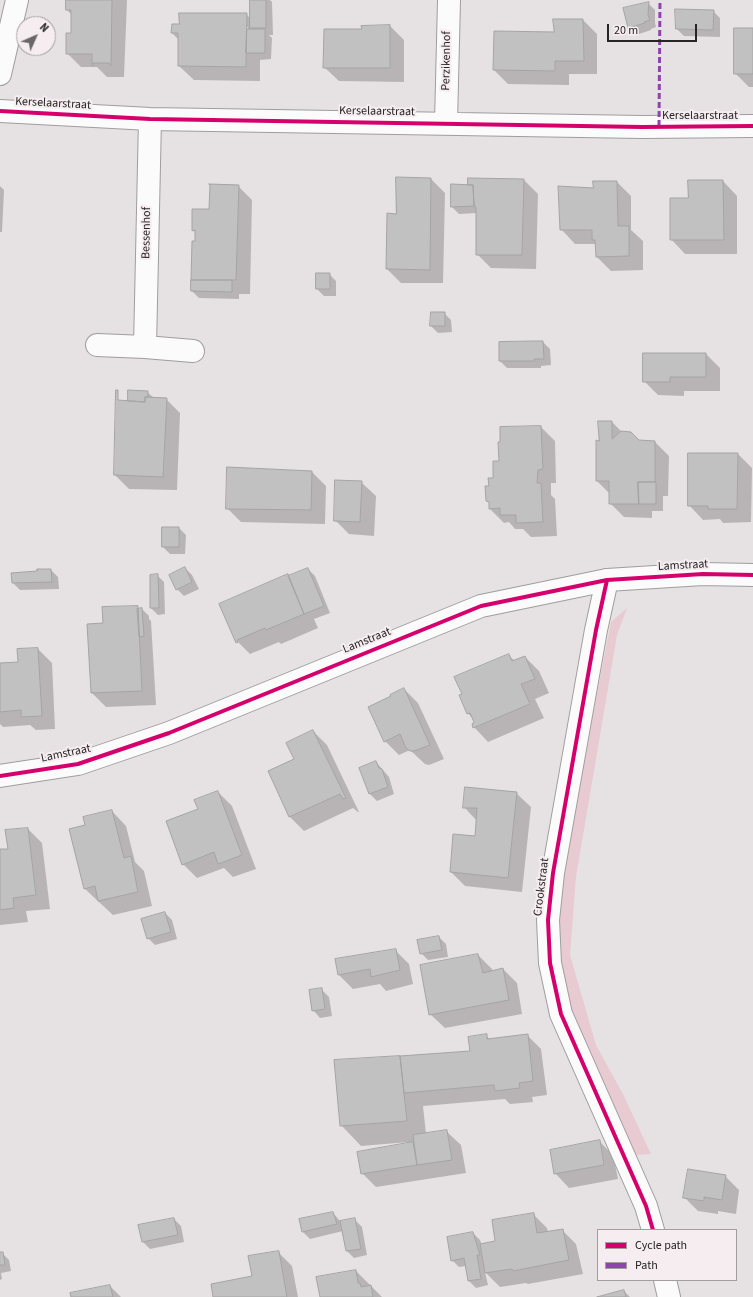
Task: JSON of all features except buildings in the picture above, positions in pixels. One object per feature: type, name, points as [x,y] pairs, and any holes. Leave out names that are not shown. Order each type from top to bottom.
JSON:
[{"type":"street","points":[[0,74],[17,0]]},
{"type":"street","name":"Perzikenhof","points":[[446,123],[449,0]]},
{"type":"street","name":"Kerselaarstraat","points":[[0,111],[150,118],[642,127],[753,126]]},
{"type":"street","name":"Bessenhof","points":[[144,347],[150,118]]},
{"type":"street","points":[[97,345],[193,351]]},
{"type":"street","name":"Lamstraat","points":[[0,776],[78,764],[170,733],[481,606],[607,580],[703,574],[753,575]]},
{"type":"street","name":"Crookstraat","points":[[607,580],[596,630],[553,873],[548,920],[550,962],[561,1014],[646,1206],[653,1229]]},
{"type":"street","points":[[665,1281],[669,1297]]},
{"type":"shaded area","points":[[627,608],[617,635],[576,877],[570,955],[596,1045],[624,1096],[651,1154],[635,1155],[571,1019],[559,964],[557,910],[573,814],[611,622]]},
{"type":"marked path","points":[[659,126],[660,0]]},
{"type":"cycle path","points":[[0,111],[150,119],[642,127],[753,126]]},
{"type":"cycle path","points":[[0,776],[78,764],[169,733],[481,606],[607,580],[703,574],[753,575]]},
{"type":"cycle path","points":[[607,580],[596,630],[553,873],[548,920],[550,963],[561,1014],[646,1206],[653,1229]]}]
